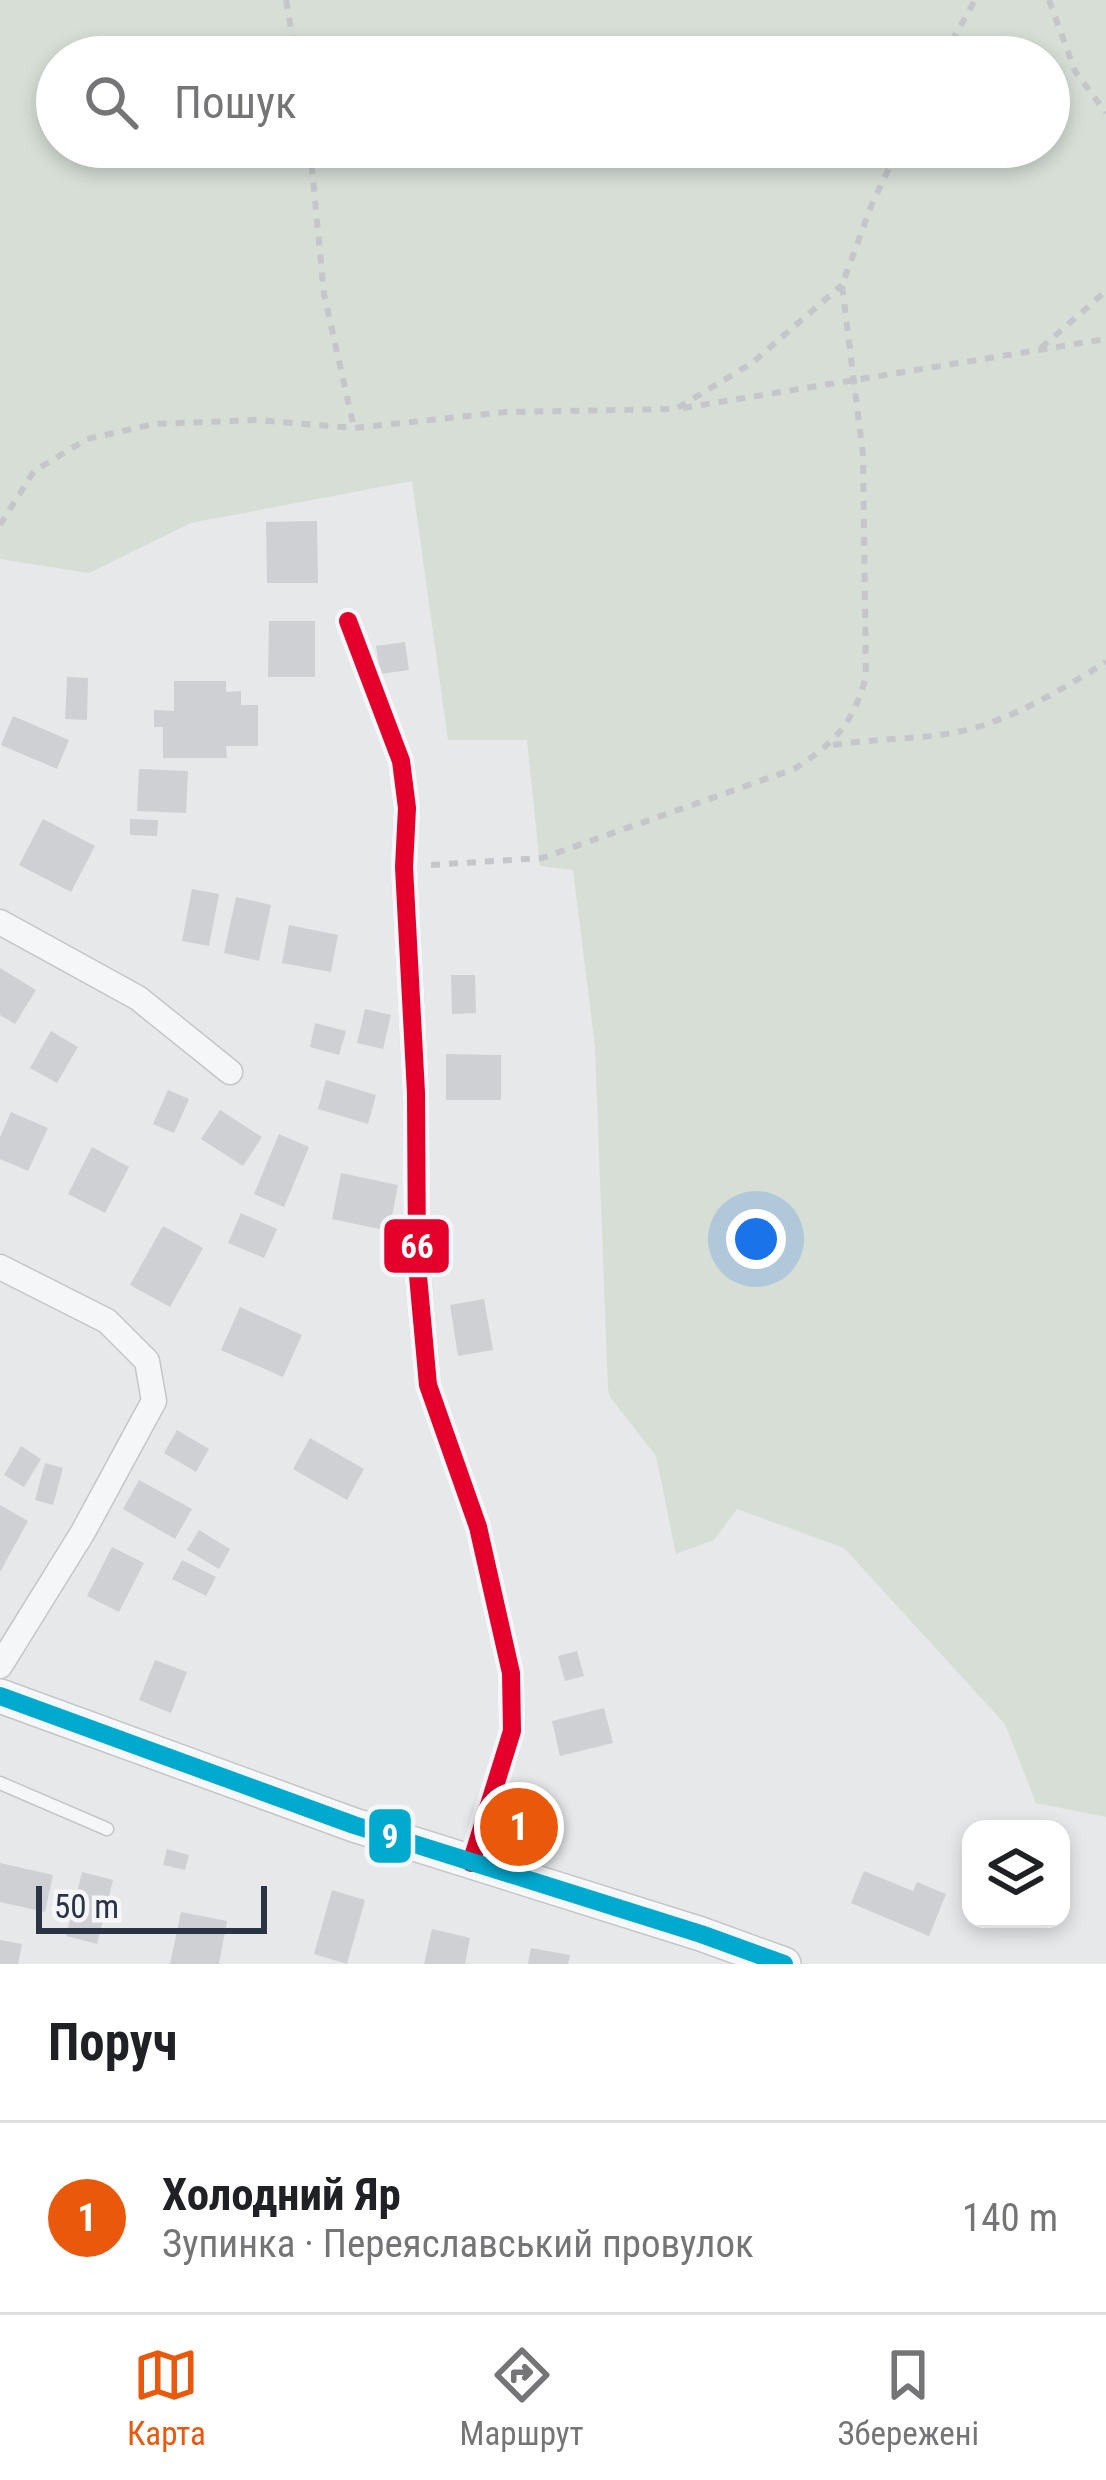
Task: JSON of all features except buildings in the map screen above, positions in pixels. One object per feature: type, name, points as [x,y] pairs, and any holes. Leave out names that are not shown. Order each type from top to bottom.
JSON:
[{"type":"main road","points":[[0,1696],[220,1778],[784,1964]]},
{"type":"street","points":[[348,621],[401,761],[407,808],[404,867],[416,1094],[417,1264],[428,1385],[478,1527],[511,1673],[512,1731],[472,1863]]},
{"type":"street","points":[[0,922],[138,998],[230,1072]]},
{"type":"street","points":[[0,1267],[107,1321],[147,1361],[154,1401],[83,1532],[0,1666]]},
{"type":"lane","points":[[0,1783],[107,1829]]},
{"type":"path","points":[[286,0],[292,36]]},
{"type":"path","points":[[955,36],[975,0]]},
{"type":"path","points":[[1049,0],[1062,36]]},
{"type":"path","points":[[1070,57],[1106,113]]},
{"type":"path","points":[[312,168],[324,294],[354,428]]},
{"type":"path","points":[[404,867],[542,858],[794,769],[832,745],[857,710],[866,676],[863,455],[842,285],[889,168]]},
{"type":"path","points":[[676,409],[752,363],[842,285]]},
{"type":"path","points":[[1038,350],[1106,291]]},
{"type":"path","points":[[0,525],[34,471],[87,440],[175,423],[257,420],[354,428],[506,412],[676,409],[1106,339]]},
{"type":"path","points":[[832,745],[983,726],[1106,662]]},
{"type":"shaded area","points":[[0,0],[1106,0],[1106,1817],[1036,1803],[1005,1724],[844,1548],[737,1509],[714,1540],[676,1554],[656,1456],[608,1389],[595,1046],[573,870],[540,866],[527,740],[448,740],[412,481],[191,523],[89,573],[0,559]]},
{"type":"transit line","name":"66","points":[[348,621],[401,761],[407,808],[404,867],[416,1093],[417,1265],[428,1385],[478,1527],[511,1673],[512,1731],[471,1863]]},
{"type":"transit line","name":"9","points":[[0,1696],[354,1825],[784,1964]]},
{"type":"place","name":"Холодний Яр","points":[[519,1827]]}]
